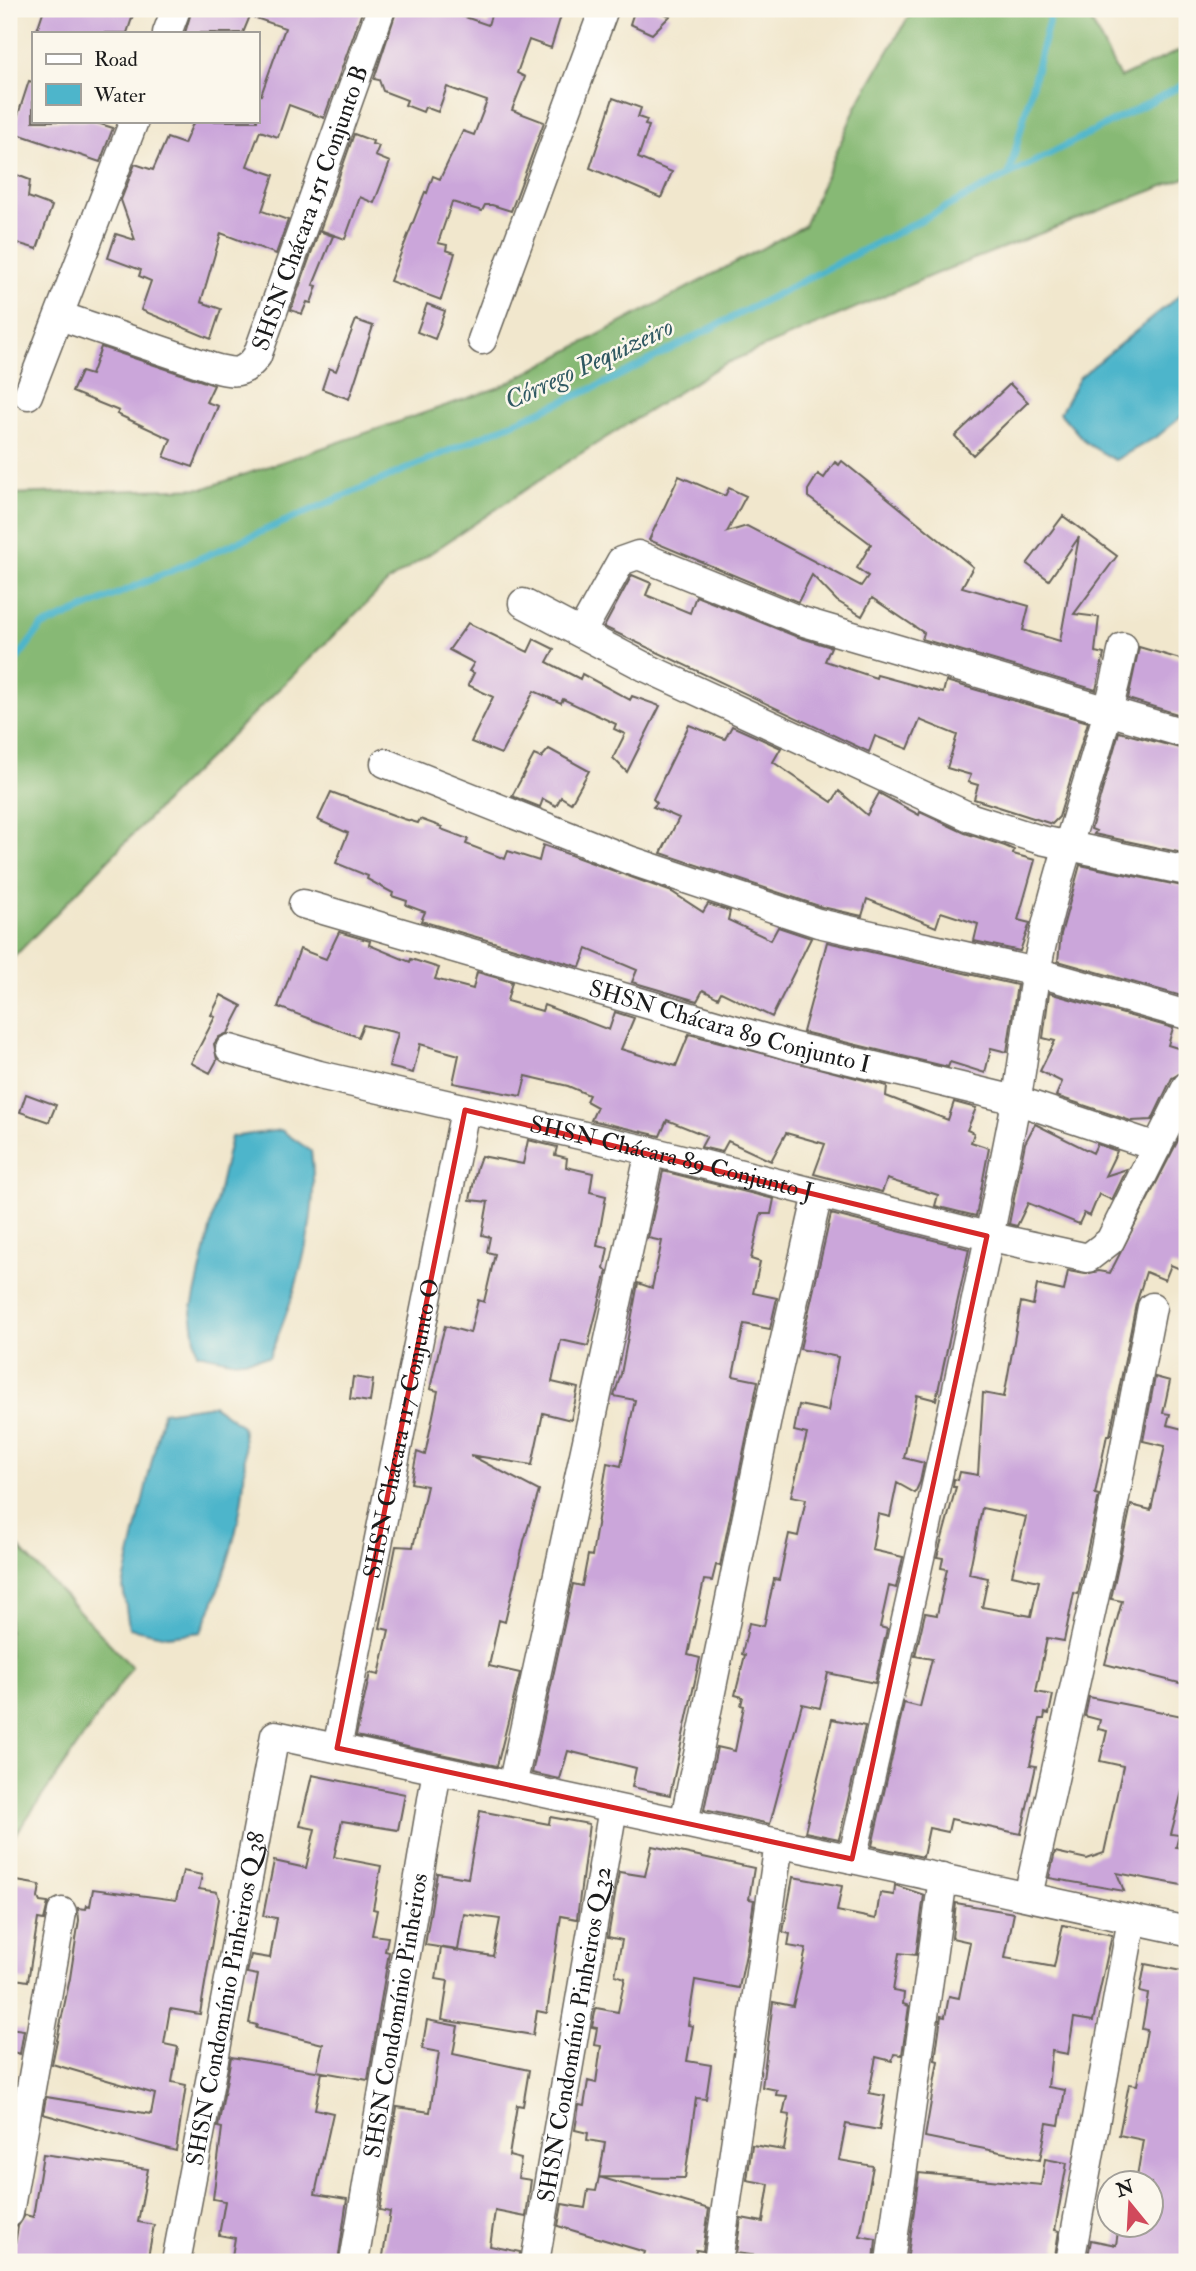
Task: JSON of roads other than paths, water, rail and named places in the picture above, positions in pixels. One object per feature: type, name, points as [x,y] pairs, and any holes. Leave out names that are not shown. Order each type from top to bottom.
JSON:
[{"type":"street","points":[[167,32],[176,9]]},
{"type":"street","name":"SHSN Chácara 151 Conjunto B","points":[[60,316],[211,367],[244,372],[257,356],[381,9]]},
{"type":"street","points":[[482,340],[604,9]]},
{"type":"street","points":[[27,395],[134,122]]},
{"type":"street","points":[[581,633],[621,561],[638,555],[801,621],[1187,734]]},
{"type":"street","points":[[523,603],[645,667],[972,818],[1066,845],[1187,871]]},
{"type":"street","points":[[852,1859],[1016,1100],[1036,972],[1066,845],[1110,713],[1123,647]]},
{"type":"street","points":[[385,763],[629,860],[818,923],[1036,972],[1187,1015]]},
{"type":"street","name":"SHSN Chácara 89 Conjunto I","points":[[303,904],[791,1046],[1016,1100],[1157,1147]]},
{"type":"street","name":"SHSN Chácara 89 Conjunto J","points":[[230,1049],[465,1110],[1088,1258],[1110,1241],[1157,1147]]},
{"type":"street","points":[[1157,1147],[1187,1086]]},
{"type":"street","name":"SHSN Chácara 117 Conjunto O","points":[[337,1748],[465,1110]]},
{"type":"street","points":[[512,1786],[650,1152]]},
{"type":"street","points":[[684,1823],[768,1414],[818,1194]]},
{"type":"street","points":[[1028,1896],[1104,1554],[1152,1307]]},
{"type":"street","name":"SHSN Condomínio Pinheiros Q 38","points":[[176,2262],[275,1735],[337,1748]]},
{"type":"street","points":[[337,1748],[1187,1931]]},
{"type":"street","name":"SHSN Condomínio Pinheiros","points":[[354,2262],[437,1770]]},
{"type":"street","name":"SHSN Condomínio Pinheiros Q 32","points":[[535,2262],[613,1808]]},
{"type":"street","points":[[718,2262],[779,1843]]},
{"type":"street","points":[[890,2262],[943,1878]]},
{"type":"street","points":[[9,2213],[62,1912]]},
{"type":"street","points":[[1070,2262],[1132,1919]]},
{"type":"water","points":[[1187,289],[1187,412],[1158,436],[1115,460],[1086,443],[1060,413],[1080,377]]},
{"type":"water","points":[[281,1130],[311,1151],[313,1177],[309,1230],[297,1283],[288,1308],[269,1357],[235,1361],[197,1353],[191,1312],[231,1137]]},
{"type":"water","points":[[213,1405],[242,1426],[245,1452],[236,1532],[220,1584],[201,1632],[167,1636],[129,1628],[123,1587],[163,1412]]},
{"type":"waterway","points":[[1009,175],[1052,9]]},
{"type":"waterway","name":"Córrego Pequizeiro","points":[[9,670],[41,627],[603,384],[1187,83]]}]
